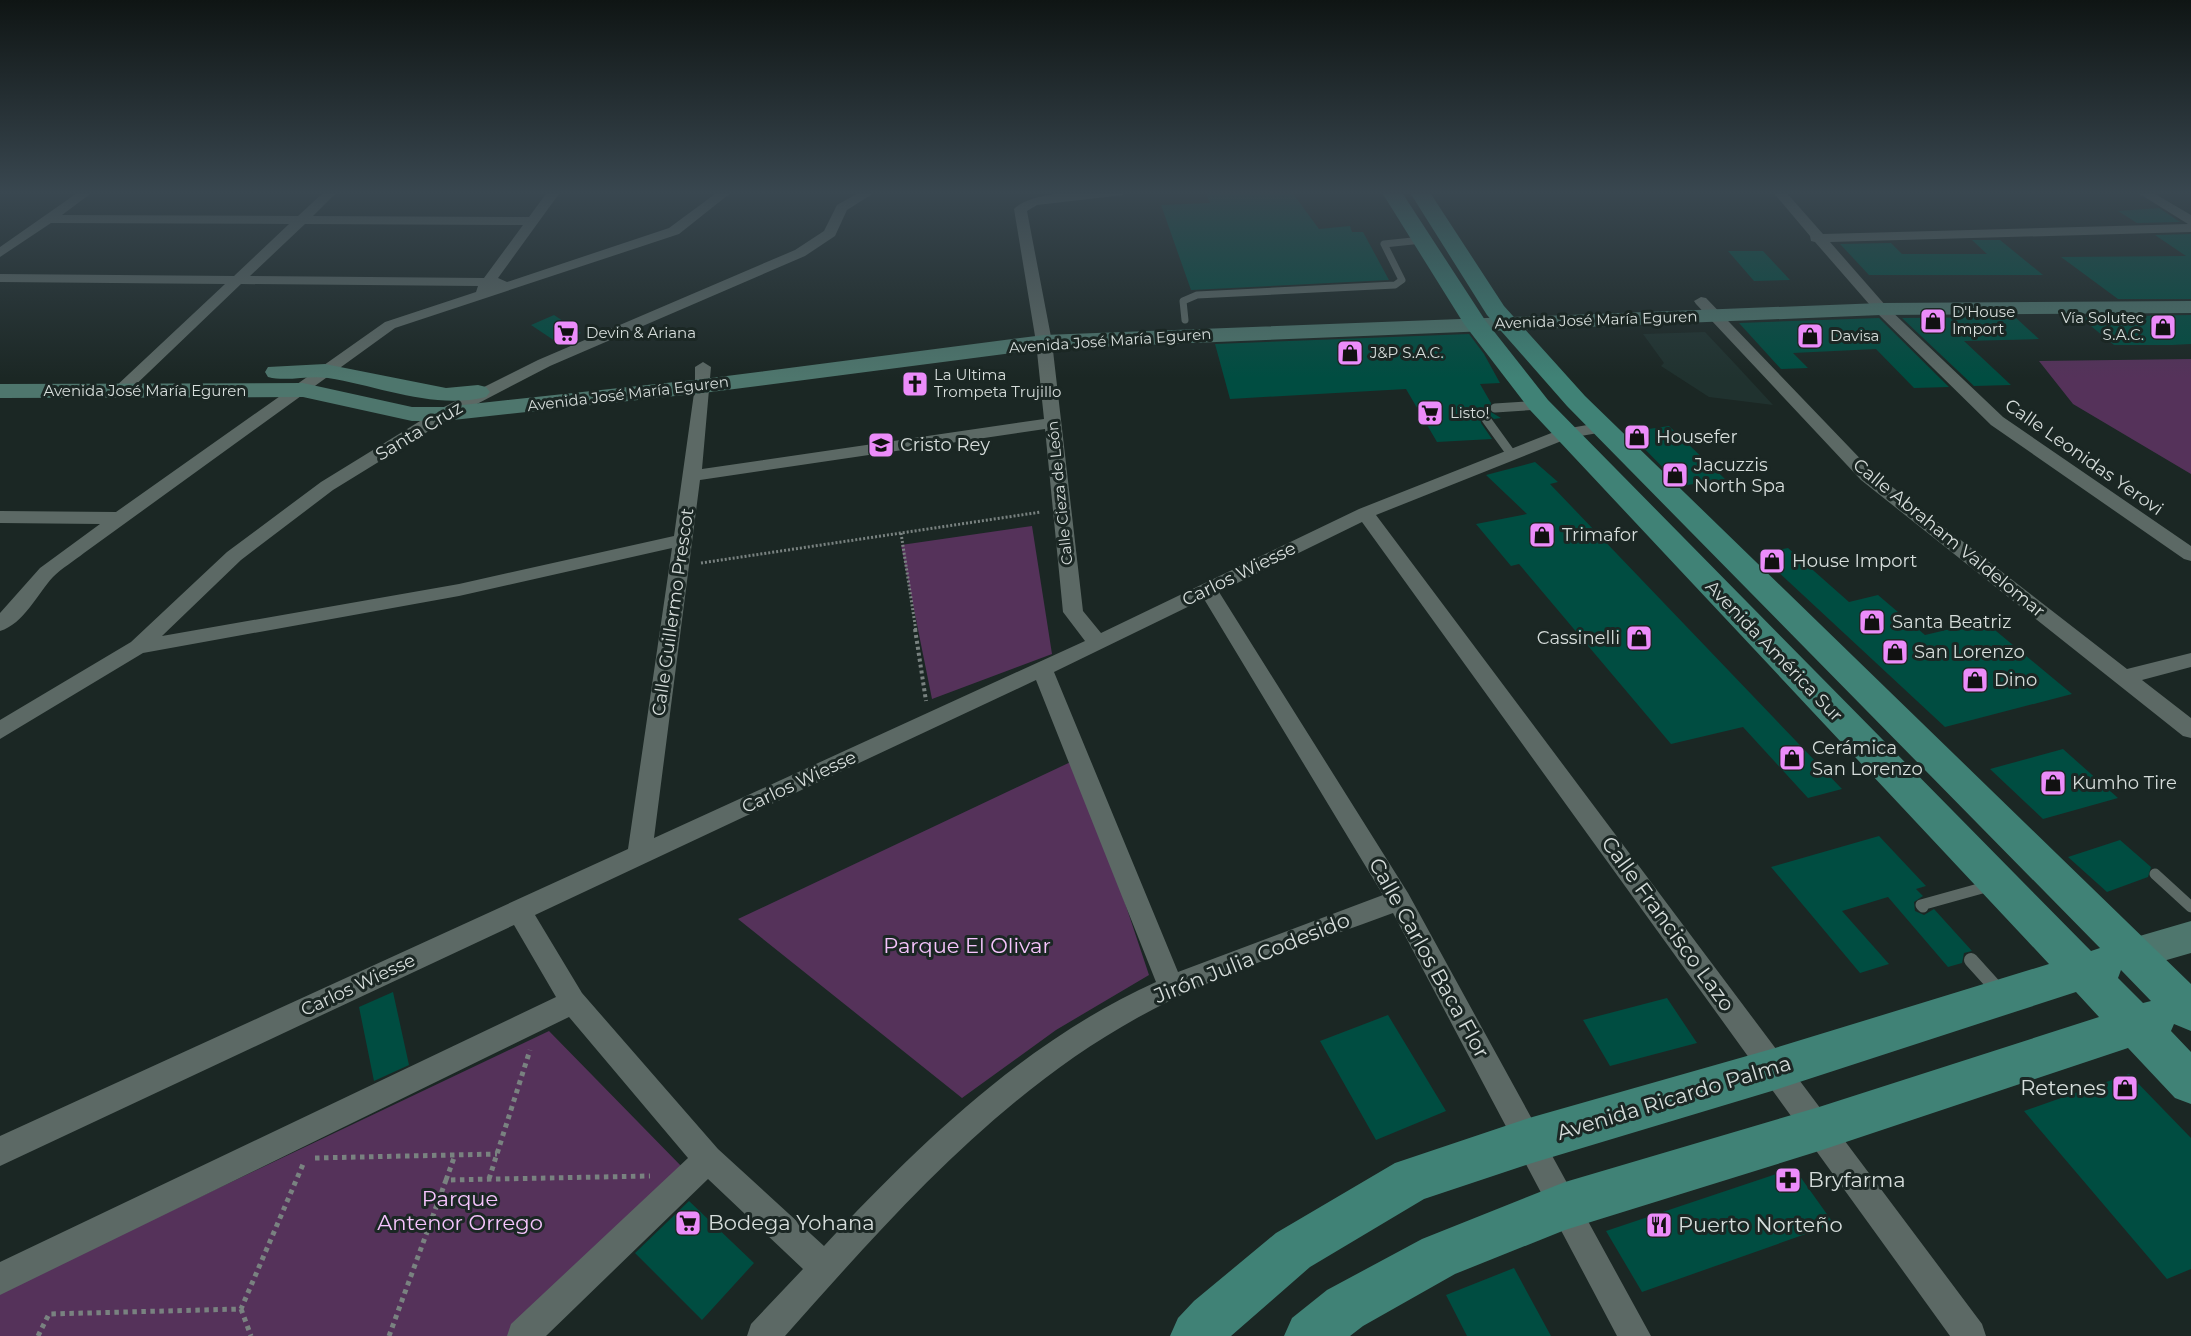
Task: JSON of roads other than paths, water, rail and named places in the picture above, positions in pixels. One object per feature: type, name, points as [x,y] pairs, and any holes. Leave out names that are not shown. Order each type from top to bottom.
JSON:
[{"type":"main road","name":"Avenida América Sur","points":[[1432,253],[1486,317],[1604,427],[2189,1009]]},
{"type":"main road","name":"Avenida América Sur","points":[[1457,253],[1486,317],[1539,405],[2191,1083]]},
{"type":"main road","name":"Avenida José María Eguren","points":[[1043,334],[2191,291]]},
{"type":"main road","name":"Avenida José María Eguren","points":[[1876,303],[2191,307]]},
{"type":"main road","name":"Avenida José María Eguren","points":[[0,391],[303,390],[412,414],[444,414],[703,376],[1043,334],[1185,320],[1223,326]]},
{"type":"main road","name":"Avenida José María Eguren","points":[[0,372],[325,371],[446,395],[703,376]]},
{"type":"main road","name":"Avenida Ricardo Palma","points":[[1196,1336],[1212,1319],[1293,1250],[1412,1180],[1529,1141],[1775,1069],[2191,937]]},
{"type":"main road","points":[[1310,1336],[1345,1308],[1439,1256],[1565,1206],[1819,1129],[2189,1009]]},
{"type":"street","points":[[120,391],[266,253]]},
{"type":"street","points":[[476,296],[509,253]]},
{"type":"street","points":[[0,624],[12,614],[47,572],[395,323],[607,253]]},
{"type":"street","name":"Santa Cruz","points":[[0,730],[138,646],[234,556],[327,486],[444,414],[544,363],[799,253]]},
{"type":"street","name":"Calle Cieza de León","points":[[1028,253],[1043,334],[1073,612],[1098,644]]},
{"type":"street","name":"Calle Leonidas Yerovi","points":[[1830,253],[1876,303],[1997,421],[2191,555]]},
{"type":"street","points":[[0,278],[521,282]]},
{"type":"street","name":"Calle Abraham Valdelomar","points":[[1707,308],[1867,476],[2191,730]]},
{"type":"street","name":"Calle Guillermo Prescot","points":[[639,856],[692,476],[703,376]]},
{"type":"street","points":[[692,476],[1053,423]]},
{"type":"street","name":"Carlos Wiesse","points":[[0,1151],[1098,644],[1365,513],[1565,434],[1604,427]]},
{"type":"street","name":"Calle Francisco Lazo","points":[[1365,513],[1970,1336]]},
{"type":"street","points":[[0,517],[122,518]]},
{"type":"street","points":[[138,646],[459,590],[683,540]]},
{"type":"street","name":"Calle Carlos Baca Flor","points":[[1208,590],[1399,900],[1635,1336]]},
{"type":"street","points":[[2124,677],[2191,660]]},
{"type":"street","points":[[1042,669],[1172,987]]},
{"type":"street","name":"Jirón Julia Codesido","points":[[763,1336],[824,1267],[970,1122],[1072,1044],[1124,1011],[1172,987],[1399,900]]},
{"type":"street","points":[[519,911],[573,1002],[699,1167],[824,1267]]},
{"type":"street","points":[[0,1279],[530,1025],[573,1002]]},
{"type":"street","points":[[523,1336],[699,1167]]},
{"type":"lane","points":[[1185,320],[1183,301],[1197,296],[1395,285],[1402,280],[1389,253]]},
{"type":"lane","points":[[1495,408],[1539,405]]},
{"type":"lane","points":[[1486,419],[1512,455]]},
{"type":"lane","points":[[2155,874],[2191,907]]},
{"type":"lane","points":[[1923,907],[1921,904],[1999,884]]},
{"type":"lane","points":[[1971,960],[2004,996]]},
{"type":"place","name":"D'House Import","points":[[1933,321]]},
{"type":"place","name":"Vía Solutec S.A.C.","points":[[2163,327]]},
{"type":"place","name":"Devin & Ariana","points":[[566,333]]},
{"type":"place","name":"Davisa","points":[[1810,336]]},
{"type":"place","name":"J&P S.A.C.","points":[[1350,353]]},
{"type":"place","name":"La Ultima Trompeta Trujillo","points":[[915,384]]},
{"type":"place","name":"Listo!","points":[[1430,413]]},
{"type":"place","name":"Housefer","points":[[1637,437]]},
{"type":"place","name":"Cristo Rey","points":[[881,445]]},
{"type":"place","name":"Jacuzzis North Spa","points":[[1675,475]]},
{"type":"place","name":"Trimafor","points":[[1542,535]]},
{"type":"place","name":"House Import","points":[[1772,561]]},
{"type":"place","name":"Santa Beatriz","points":[[1872,622]]},
{"type":"place","name":"Cassinelli","points":[[1639,638]]},
{"type":"place","name":"San Lorenzo","points":[[1895,652]]},
{"type":"place","name":"Dino","points":[[1975,680]]},
{"type":"place","name":"Cerámica San Lorenzo","points":[[1792,758]]},
{"type":"place","name":"Kumho Tire","points":[[2053,783]]},
{"type":"place","name":"Retenes","points":[[2125,1088]]},
{"type":"place","name":"Bryfarma","points":[[1788,1180]]},
{"type":"place","name":"Bodega Yohana","points":[[688,1223]]},
{"type":"place","name":"Puerto Norteño","points":[[1659,1225]]},
{"type":"park label","name":"Parque El Olivar","points":[[967,946]]},
{"type":"park label","name":"Parque Antenor Orrego","points":[[460,1211]]}]
